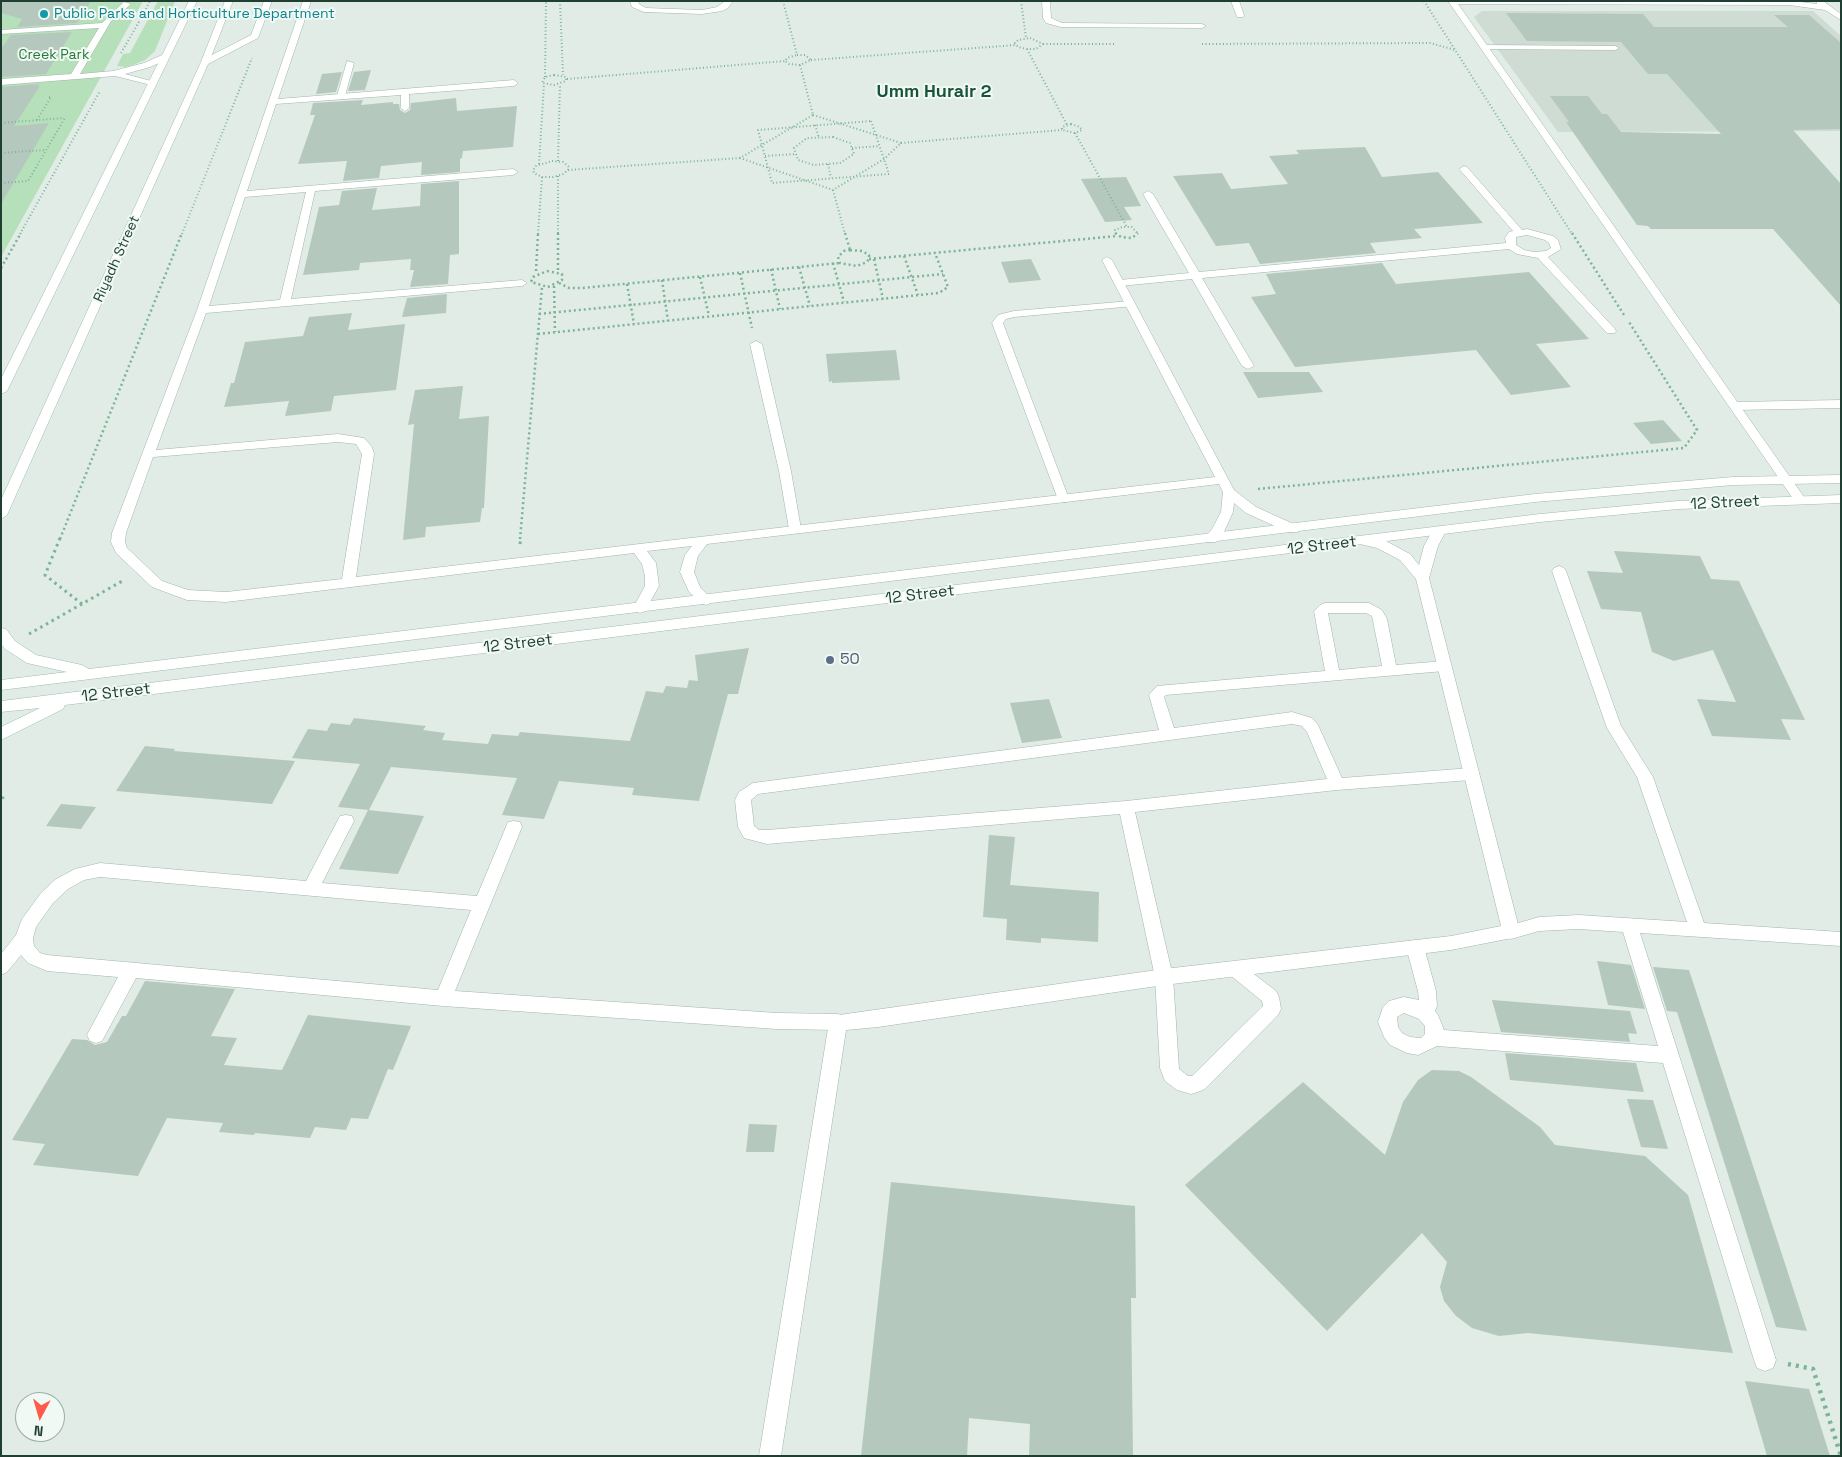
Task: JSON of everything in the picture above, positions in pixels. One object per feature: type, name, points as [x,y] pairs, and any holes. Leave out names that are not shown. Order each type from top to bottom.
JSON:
[{"type":"street","points":[[1,391],[193,1]]},
{"type":"street","name":"Riyadh Street","points":[[1,515],[205,62],[229,1]]},
{"type":"street","points":[[205,62],[246,43],[255,36],[268,1]]},
{"type":"street","points":[[307,1],[202,310],[119,533],[118,542],[121,550],[157,584],[171,591],[187,595],[226,597],[794,529],[1064,499],[1226,486],[1251,510],[1293,529]]},
{"type":"street","points":[[634,1],[635,5],[644,10],[702,12],[719,9],[729,1]]},
{"type":"street","points":[[1046,1],[1047,18],[1054,24],[1202,26]]},
{"type":"street","points":[[1235,1],[1240,15]]},
{"type":"street","points":[[1818,1],[1841,18]]},
{"type":"street","points":[[1453,2],[1792,2],[1826,8]]},
{"type":"street","points":[[1453,2],[1800,500]]},
{"type":"street","points":[[74,77],[105,25],[113,14],[127,4]]},
{"type":"street","points":[[1,32],[105,25]]},
{"type":"street","points":[[1484,47],[1616,48]]},
{"type":"street","points":[[1,82],[111,74],[142,66],[165,57]]},
{"type":"street","points":[[341,96],[350,64]]},
{"type":"street","points":[[111,74],[152,84]]},
{"type":"street","points":[[273,102],[514,83]]},
{"type":"street","points":[[404,108],[405,91]]},
{"type":"street","points":[[1464,169],[1520,233]]},
{"type":"street","points":[[241,194],[513,172]]},
{"type":"street","points":[[285,303],[311,188]]},
{"type":"street","points":[[1148,194],[1248,366]]},
{"type":"street","points":[[1120,283],[1511,246],[1520,252],[1541,255],[1553,252],[1556,246],[1554,242],[1535,233],[1520,233],[1510,238],[1511,246]]},
{"type":"street","points":[[1541,255],[1611,331]]},
{"type":"street","points":[[1107,260],[1226,486],[1229,502],[1224,522],[1211,539]]},
{"type":"street","points":[[202,310],[522,283]]},
{"type":"street","points":[[1064,499],[997,323],[1002,317],[1014,314],[1130,304]]},
{"type":"street","points":[[756,344],[785,471],[794,529]]},
{"type":"street","points":[[1735,406],[1841,404]]},
{"type":"street","points":[[148,454],[338,438],[360,441],[366,447],[368,454],[348,582]]},
{"type":"street","name":"12 Street","points":[[1,685],[1582,493],[1733,481],[1841,479]]},
{"type":"street","name":"12 Street","points":[[1,707],[1619,510],[1678,505],[1841,499]]},
{"type":"street","points":[[1422,578],[1439,531]]},
{"type":"street","points":[[1253,534],[1264,553]]},
{"type":"street","points":[[702,541],[692,555],[687,572],[694,589],[706,600]]},
{"type":"street","points":[[1365,541],[1381,544],[1400,554],[1422,578],[1511,932]]},
{"type":"street","points":[[638,548],[649,563],[652,576],[648,596],[640,608]]},
{"type":"street","points":[[1559,571],[1614,728],[1645,777],[1698,929]]},
{"type":"street","points":[[1333,676],[1321,611],[1325,608],[1369,608],[1377,613],[1380,619],[1390,671]]},
{"type":"street","points":[[1,633],[10,645],[32,659],[101,673]]},
{"type":"street","points":[[1168,734],[1156,695],[1162,690],[1444,666]]},
{"type":"street","points":[[1,734],[71,699]]},
{"type":"street","points":[[1337,784],[1313,729],[1307,722],[1292,718],[758,788],[748,792],[743,800],[746,828],[758,836],[767,837],[1126,807],[1337,784],[1471,774]]},
{"type":"street","points":[[1126,807],[1164,978],[1169,1068],[1177,1080],[1184,1084],[1191,1085],[1198,1082],[1272,1009],[1270,997],[1236,970]]},
{"type":"street","points":[[311,888],[346,821]]},
{"type":"street","points":[[443,998],[514,827]]},
{"type":"street","points":[[1,967],[24,938],[28,924],[46,898],[62,884],[100,870],[482,904]]},
{"type":"street","points":[[24,938],[26,949],[34,958],[47,963],[443,998],[777,1021],[838,1022],[878,1019],[1164,978],[1451,943],[1511,932],[1539,924],[1558,922],[1698,929],[1841,940]]},
{"type":"street","points":[[1629,925],[1765,1360]]},
{"type":"street","points":[[1415,947],[1427,992],[1428,1006],[1425,1013]]},
{"type":"street","points":[[96,1035],[131,970]]},
{"type":"street","points":[[1404,1005],[1416,1007],[1425,1013],[1432,1021],[1435,1029],[1434,1038],[1427,1044],[1418,1047],[1407,1045],[1396,1039],[1390,1031],[1387,1022],[1389,1013],[1395,1007],[1404,1005]]},
{"type":"street","points":[[770,1456],[838,1022]]},
{"type":"street","points":[[1434,1038],[1670,1055]]},
{"type":"path","points":[[1,268],[111,74],[150,1]]},
{"type":"path","points":[[539,164],[544,84],[541,81],[545,77],[546,1]]},
{"type":"path","points":[[560,1],[563,75],[567,79]]},
{"type":"path","points":[[783,1],[797,55]]},
{"type":"path","points":[[1020,1],[1026,38]]},
{"type":"path","points":[[1226,486],[1684,448],[1697,430],[1424,1]]},
{"type":"path","points":[[82,604],[45,575],[254,53],[255,36]]},
{"type":"path","points":[[1016,45],[1016,42],[1026,38],[1038,40],[1043,44]]},
{"type":"path","points":[[544,84],[560,84],[567,79],[785,61],[793,65],[800,65],[811,60],[1016,45],[1027,49],[1036,49],[1043,44],[1122,44]]},
{"type":"path","points":[[1200,44],[1430,44],[1456,50]]},
{"type":"path","points":[[1027,49],[1067,125]]},
{"type":"path","points":[[785,61],[787,58],[797,55],[805,55],[811,60]]},
{"type":"path","points":[[800,65],[813,115]]},
{"type":"path","points":[[545,77],[563,75]]},
{"type":"path","points":[[558,161],[560,84]]},
{"type":"path","points":[[37,120],[51,97],[43,98]]},
{"type":"path","points":[[740,158],[813,115],[901,143],[1062,130],[1075,133],[1080,132],[1082,128],[1075,125],[1067,125],[1062,127],[1062,130]]},
{"type":"path","points":[[1,122],[65,118],[28,180],[1,182]]},
{"type":"path","points":[[871,121],[890,174],[772,183],[758,130],[815,125],[871,121]]},
{"type":"path","points":[[815,125],[819,138]]},
{"type":"path","points":[[1075,133],[1127,226]]},
{"type":"path","points":[[833,137],[850,143],[854,154],[840,163],[814,165],[798,160],[794,148],[807,138],[819,138],[833,137]]},
{"type":"path","points":[[833,190],[884,159],[901,143]]},
{"type":"path","points":[[852,148],[880,146]]},
{"type":"path","points":[[1,153],[46,150]]},
{"type":"path","points":[[765,156],[796,154]]},
{"type":"path","points":[[568,170],[567,164],[558,161],[539,164],[533,170],[534,173],[542,177],[558,176],[568,170],[740,158],[833,190]]},
{"type":"path","points":[[828,164],[831,178]]},
{"type":"path","points":[[558,176],[558,272]]},
{"type":"path","points":[[536,274],[546,271],[558,272],[563,277],[554,286],[542,287],[531,282],[536,274],[542,177]]},
{"type":"path","points":[[833,190],[850,250]]},
{"type":"path","points":[[559,283],[575,288],[840,263],[857,266],[869,259],[1117,236],[1127,238],[1138,234],[1136,229],[1127,226],[1115,230],[1117,236]]},
{"type":"path","points":[[840,263],[838,257],[840,254],[850,250],[862,250],[869,255],[869,259]]},
{"type":"path","points":[[538,334],[883,299],[946,290],[948,286],[935,253]]},
{"type":"path","points":[[904,256],[918,295]]},
{"type":"path","points":[[874,259],[883,299]]},
{"type":"path","points":[[833,264],[844,302]]},
{"type":"path","points":[[799,267],[810,306]]},
{"type":"path","points":[[771,270],[780,309]]},
{"type":"path","points":[[740,272],[756,344]]},
{"type":"path","points":[[539,314],[943,274]]},
{"type":"path","points":[[700,276],[709,316]]},
{"type":"path","points":[[662,280],[668,321]]},
{"type":"path","points":[[627,284],[634,324]]},
{"type":"path","points":[[554,286],[554,332]]},
{"type":"path","points":[[518,562],[542,287]]},
{"type":"path","points":[[10,645],[142,570]]},
{"type":"path","points":[[1765,1360],[1813,1369],[1840,1456]]},
{"type":"shaded area","points":[[1482,11],[1813,11],[1841,36],[1841,131],[1558,132],[1474,17]]},
{"type":"green space","name":"Creek Park","points":[[12,1],[143,1],[1,257],[1,5]]},
{"type":"green space","points":[[158,1],[175,1],[155,51],[145,60],[133,65],[126,67],[117,66],[123,54],[130,53]]},
{"type":"building","name":"Public Parks and Horticulture Department","points":[[1,1],[91,1],[77,23],[17,27],[22,19],[1,13]]},
{"type":"building","points":[[1506,13],[1643,14],[1654,27],[1788,27],[1774,15],[1809,15],[1841,43],[1841,129],[1793,130],[1841,184],[1841,306],[1773,229],[1651,229],[1648,226],[1637,225],[1550,96],[1588,96],[1602,114],[1607,114],[1621,132],[1721,134],[1667,74],[1648,74],[1621,42],[1527,41]]},
{"type":"building","points":[[72,32],[46,74],[1,77],[1,49],[11,35]]},
{"type":"building","points":[[371,70],[365,90],[348,91],[354,72]]},
{"type":"building","points":[[342,72],[336,92],[316,94],[322,74]]},
{"type":"building","points":[[39,84],[38,86],[40,86],[14,126],[49,123],[1,204],[1,87]]},
{"type":"building","points":[[456,98],[457,111],[517,106],[513,147],[463,151],[462,158],[460,159],[460,172],[421,175],[422,162],[381,166],[379,178],[343,181],[347,161],[298,164],[315,115],[310,115],[313,103],[363,100],[361,105],[393,102],[393,104],[399,104],[400,110],[405,113],[410,110],[411,103]]},
{"type":"building","points":[[1365,147],[1382,177],[1438,172],[1483,223],[1414,229],[1422,238],[1370,243],[1376,253],[1260,264],[1249,243],[1216,246],[1173,176],[1222,173],[1231,189],[1288,184],[1269,156],[1299,154],[1296,150]]},
{"type":"building","points":[[1126,177],[1141,206],[1124,207],[1132,220],[1105,222],[1081,179]]},
{"type":"building","points":[[459,181],[459,254],[450,255],[448,284],[410,287],[414,270],[410,270],[411,259],[360,263],[359,270],[303,275],[319,207],[339,205],[342,191],[377,188],[372,210],[420,206],[421,184]]},
{"type":"building","points":[[1031,259],[1041,280],[1009,283],[1001,262]]},
{"type":"building","points":[[1382,263],[1396,284],[1529,272],[1589,339],[1536,344],[1571,387],[1511,395],[1476,350],[1295,367],[1251,297],[1276,294],[1266,274]]},
{"type":"building","points":[[447,294],[446,313],[402,317],[407,298]]},
{"type":"building","points":[[352,313],[348,330],[405,324],[396,390],[334,396],[331,411],[285,416],[289,401],[224,407],[231,383],[234,383],[245,342],[303,336],[309,317]]},
{"type":"building","points":[[896,350],[900,380],[829,382],[826,354]]},
{"type":"building","points":[[1243,372],[1309,372],[1323,392],[1258,398]]},
{"type":"building","points":[[463,386],[459,419],[489,416],[484,508],[482,508],[480,522],[426,527],[425,537],[403,540],[414,424],[408,425],[415,390]]},
{"type":"building","points":[[1663,420],[1682,441],[1651,444],[1633,423]]},
{"type":"building","points":[[1614,551],[1700,556],[1711,579],[1739,581],[1805,720],[1781,719],[1791,740],[1712,736],[1697,699],[1736,702],[1713,650],[1674,661],[1652,652],[1641,612],[1601,609],[1587,571],[1623,573]]},
{"type":"building","points":[[749,648],[738,694],[728,694],[699,801],[632,795],[634,788],[559,781],[544,819],[502,815],[517,778],[391,767],[369,810],[338,807],[360,764],[292,758],[308,729],[327,731],[331,723],[350,725],[354,718],[426,726],[423,730],[445,733],[442,740],[488,744],[492,734],[518,736],[520,732],[630,741],[646,691],[663,693],[666,686],[687,688],[689,680],[698,681],[695,655]]},
{"type":"building","points":[[1049,699],[1062,738],[1022,743],[1010,703]]},
{"type":"building","points":[[145,746],[175,749],[174,751],[295,761],[272,804],[116,791]]},
{"type":"building","points":[[61,804],[96,807],[81,829],[46,826]]},
{"type":"building","points":[[368,810],[424,816],[398,874],[339,869]]},
{"type":"building","points":[[989,835],[1015,837],[1010,885],[1099,892],[1098,942],[1041,938],[1041,943],[1006,940],[1007,919],[983,917]]},
{"type":"building","points":[[1597,961],[1631,965],[1645,1009],[1608,1005]]},
{"type":"building","points":[[1653,967],[1689,970],[1807,1331],[1776,1327],[1677,1012],[1667,1011]]},
{"type":"building","points":[[145,981],[235,989],[211,1036],[237,1038],[224,1065],[282,1070],[308,1015],[411,1026],[393,1070],[388,1069],[368,1119],[351,1118],[346,1130],[315,1127],[310,1138],[255,1133],[254,1135],[219,1132],[223,1123],[167,1118],[138,1176],[33,1165],[45,1144],[12,1140],[72,1039],[87,1040],[95,1045],[107,1042],[122,1016],[126,1016]]},
{"type":"building","points":[[1492,1000],[1630,1011],[1637,1034],[1628,1033],[1630,1042],[1501,1032]]},
{"type":"building","points":[[1505,1053],[1636,1063],[1644,1092],[1510,1080]]},
{"type":"building","points":[[1432,1070],[1459,1071],[1471,1077],[1540,1127],[1555,1145],[1645,1156],[1688,1195],[1733,1353],[1528,1333],[1499,1336],[1472,1328],[1456,1316],[1444,1301],[1440,1287],[1447,1262],[1422,1233],[1327,1331],[1185,1185],[1303,1082],[1385,1155],[1403,1102],[1418,1080]]},
{"type":"building","points":[[1627,1099],[1653,1100],[1668,1149],[1641,1147]]},
{"type":"building","points":[[749,1124],[777,1125],[774,1152],[746,1152]]},
{"type":"building","points":[[891,1182],[1135,1206],[1136,1298],[1131,1298],[1133,1456],[1029,1456],[1030,1424],[969,1418],[967,1456],[861,1456]]},
{"type":"building","points":[[1745,1381],[1809,1389],[1830,1456],[1767,1456]]},
{"type":"place","name":"Public Parks and Horticulture Department","points":[[44,14]]},
{"type":"place","name":"50","points":[[830,660]]},
{"type":"district","name":"Umm Hurair 2","points":[[934,92]]}]
